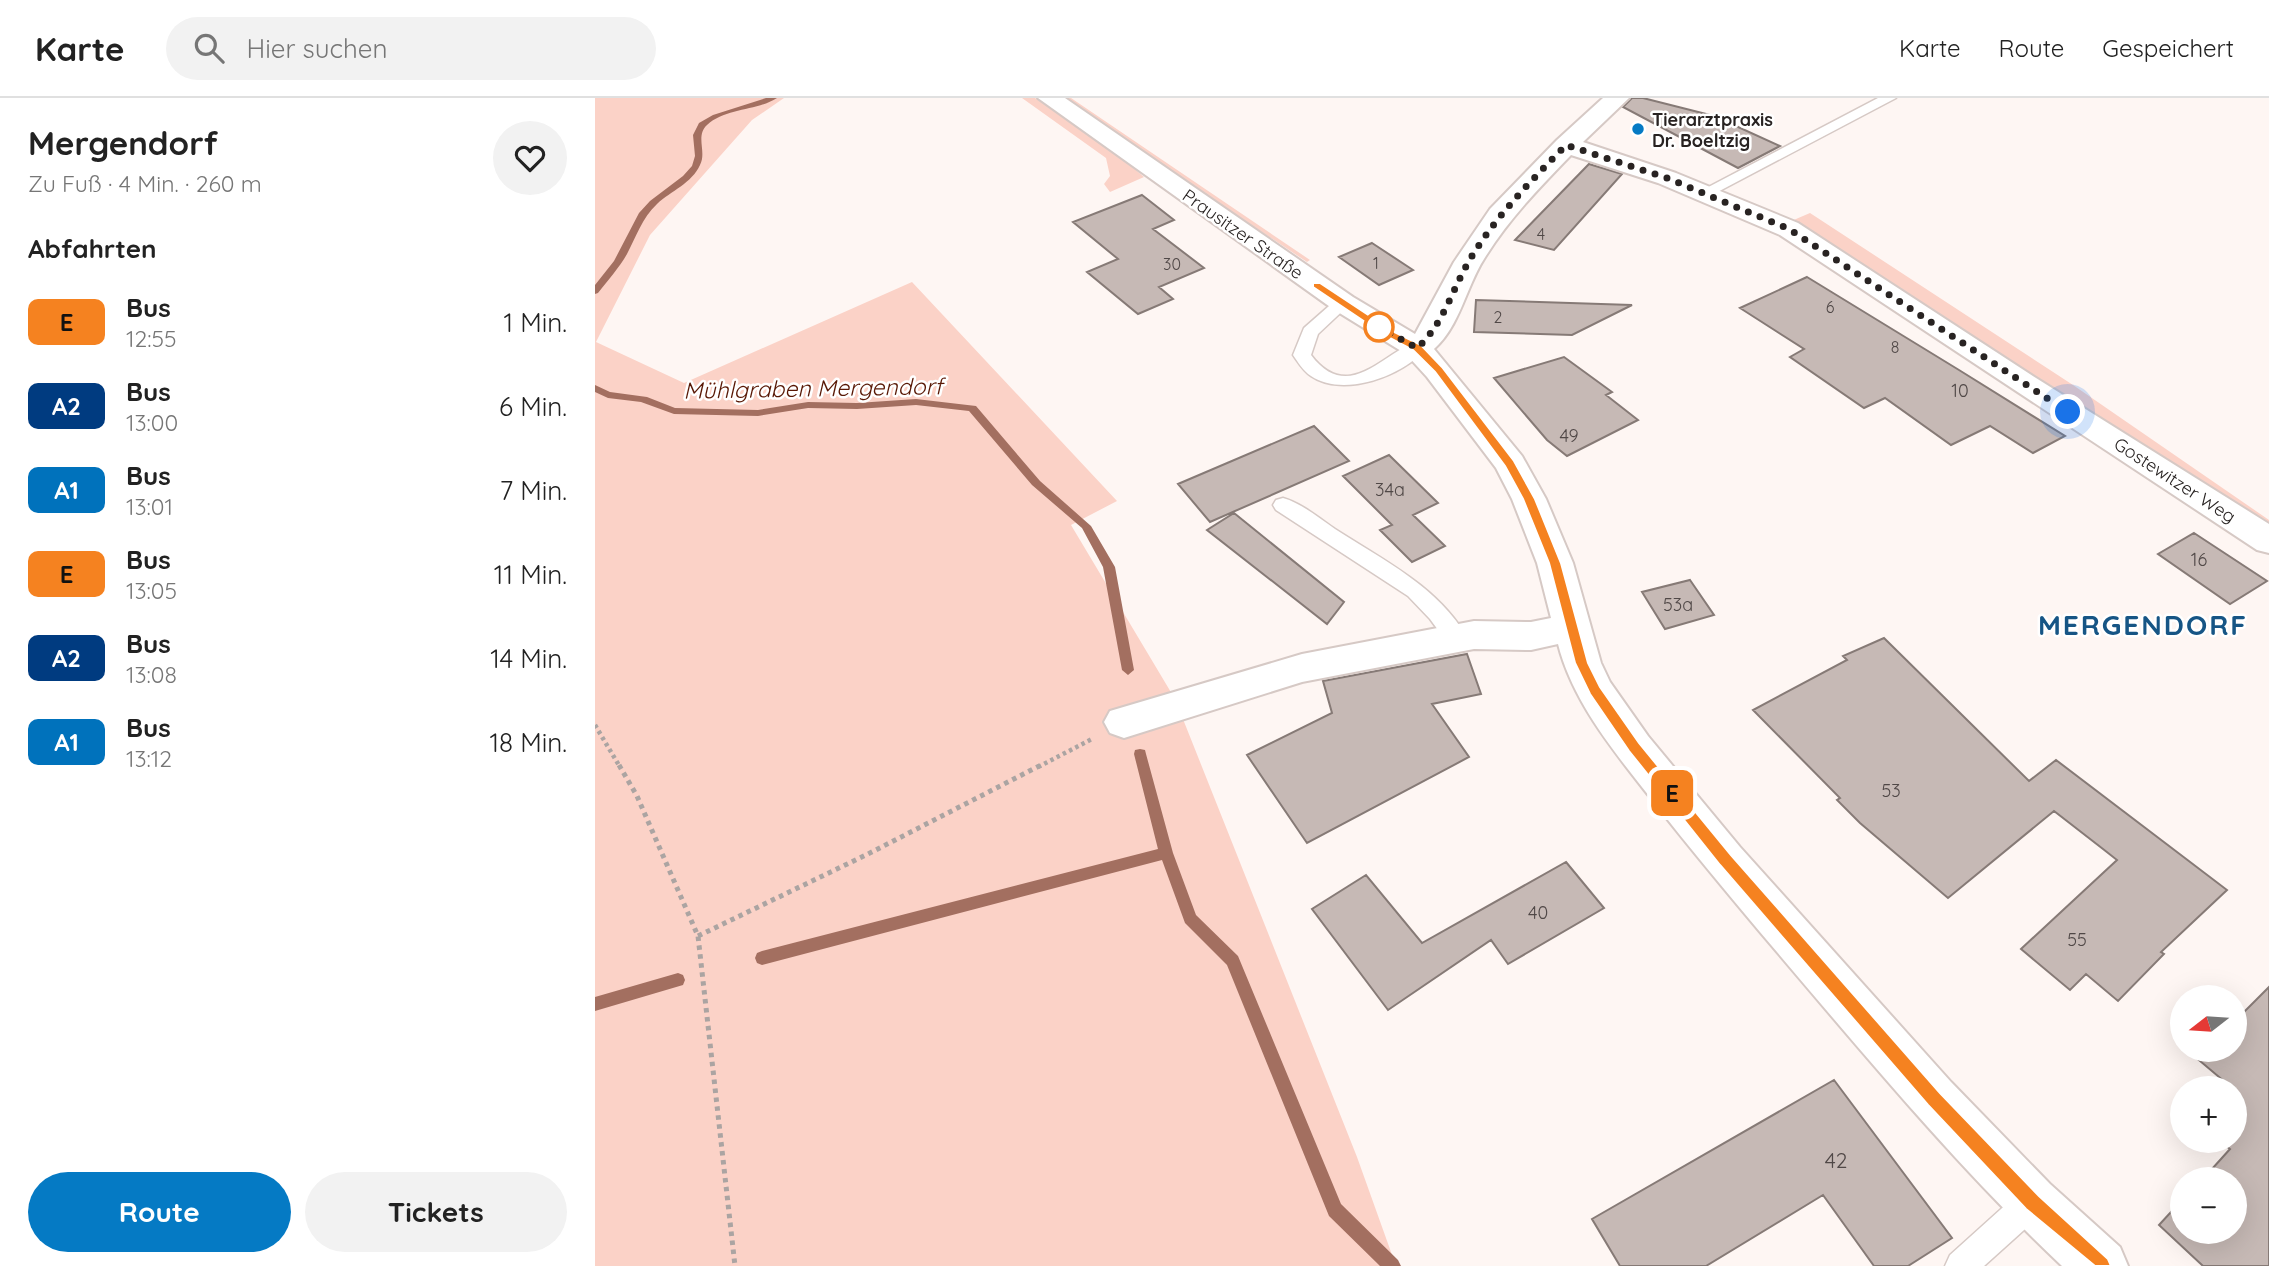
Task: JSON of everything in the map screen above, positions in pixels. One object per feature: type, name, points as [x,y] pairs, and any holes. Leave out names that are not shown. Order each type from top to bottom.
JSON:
[{"type":"street","name":"Prausitzer Straße","points":[[1050,98],[1343,303],[1417,348],[1439,370],[1487,431],[1516,476],[1555,563],[1582,663],[1595,690],[1634,747],[1725,860],[1934,1099],[2032,1202],[2101,1266]]},
{"type":"street","points":[[1417,348],[1432,335],[1468,262],[1499,215],[1566,145],[1617,98]]},
{"type":"street","name":"Gostewitzer Weg","points":[[1566,145],[1705,193],[1789,229],[2025,385],[2198,493],[2269,541]]},
{"type":"street","points":[[1124,722],[1302,668],[1474,635],[1531,636],[1572,627]]},
{"type":"lane","points":[[1705,193],[1889,98]]},
{"type":"lane","points":[[1343,303],[1310,332],[1302,355],[1316,372],[1338,379],[1366,377],[1392,368],[1417,348]]},
{"type":"lane","points":[[1283,505],[1416,591],[1438,613],[1457,639]]},
{"type":"lane","points":[[1961,1266],[2032,1202]]},
{"type":"path","points":[[698,936],[868,854],[1124,722]]},
{"type":"path","points":[[595,725],[638,796],[698,936],[735,1266]]},
{"type":"shaded area","points":[[595,98],[784,98],[752,120],[650,235],[596,342],[684,383],[912,282],[1117,501],[1071,525],[1175,699],[1357,1157],[1396,1266],[595,1266]]},
{"type":"shaded area","points":[[1022,98],[1035,98],[1116,153],[1144,177],[1110,192],[1104,184],[1110,176],[1106,158]]},
{"type":"shaded area","points":[[1061,98],[1071,98],[1310,260],[1307,262]]},
{"type":"shaded area","points":[[1810,213],[2073,385],[2269,520],[2269,531],[2058,392],[1789,222]]},
{"type":"building","points":[[1632,98],[1643,98],[1714,116],[1780,146],[1738,168],[1623,107]]},
{"type":"building","points":[[1589,164],[1622,174],[1554,250],[1515,240]]},
{"type":"building","points":[[1142,195],[1174,220],[1153,229],[1204,268],[1159,287],[1173,299],[1138,314],[1087,272],[1118,259],[1073,222]]},
{"type":"building","points":[[1372,243],[1413,270],[1379,285],[1339,257]]},
{"type":"building","points":[[1807,277],[2065,436],[2033,453],[1990,426],[1951,445],[1885,398],[1864,408],[1790,357],[1804,349],[1740,308]]},
{"type":"building","points":[[1476,300],[1632,305],[1572,335],[1474,332]]},
{"type":"building","points":[[1564,357],[1612,392],[1606,395],[1638,420],[1567,456],[1547,440],[1494,378]]},
{"type":"building","points":[[1314,426],[1349,461],[1210,522],[1178,484]]},
{"type":"building","points":[[1389,455],[1438,503],[1413,515],[1445,546],[1412,562],[1380,530],[1392,525],[1343,476]]},
{"type":"building","points":[[1234,513],[1344,602],[1327,624],[1207,530]]},
{"type":"building","points":[[2194,533],[2267,581],[2230,604],[2158,554]]},
{"type":"building","points":[[1690,580],[1714,615],[1665,629],[1642,592]]},
{"type":"building","points":[[1884,638],[2029,781],[2056,760],[2227,890],[2161,952],[2164,954],[2118,1001],[2086,974],[2070,990],[2021,949],[2117,860],[2054,811],[1948,898],[1860,823],[1837,800],[1840,798],[1753,710],[1847,660],[1843,656]]},
{"type":"building","points":[[1467,654],[1481,694],[1432,704],[1469,757],[1307,843],[1247,755],[1332,713],[1323,681]]},
{"type":"building","points":[[1566,862],[1604,908],[1508,964],[1491,940],[1388,1010],[1312,909],[1366,875],[1422,943]]},
{"type":"building","points":[[2269,987],[2269,1266],[2203,1266],[2179,1244],[2247,1244],[2247,1167],[2214,1167],[2226,1153],[2247,1153],[2247,1076],[2218,1076],[2201,1062],[2247,1062],[2247,1009]]},
{"type":"building","points":[[1834,1080],[1952,1238],[1908,1266],[1874,1266],[1823,1195],[1706,1266],[1620,1266],[1592,1219]]},
{"type":"building","points":[[2170,1213],[2170,1235],[2159,1225]]},
{"type":"waterway","name":"Mühlgraben Mergendorf","points":[[595,291],[618,261],[647,209],[686,178],[696,166],[699,156],[697,135],[702,125],[716,116],[773,98]]},
{"type":"waterway","name":"Mühlgraben Mergendorf","points":[[595,388],[608,395],[643,399],[674,411],[758,413],[808,405],[857,406],[916,402],[972,408],[1036,483],[1086,526],[1109,567],[1128,670]]},
{"type":"waterway","name":"Mühlgraben Mergendorf","points":[[1140,754],[1166,853]]},
{"type":"waterway","points":[[762,958],[1166,853]]},
{"type":"waterway","name":"Mühlgraben Mergendorf","points":[[1166,853],[1190,919],[1233,961],[1335,1210],[1392,1266]]},
{"type":"waterway","points":[[595,1004],[678,980]]},
{"type":"bus line","name":"E","points":[[1316,285],[1390,334],[1417,348],[1439,370],[1487,431],[1510,464],[1529,499],[1555,563],[1582,663],[1595,690],[1634,747],[1725,860],[1934,1099],[2032,1202],[2101,1266]]},
{"type":"place","name":"Tierarztpraxis Dr. Boeltzig","points":[[1638,129]]},
{"type":"district","name":"MERGENDORF","points":[[2143,624]]},
{"type":"route","points":[[1379,327],[1417,348],[1432,335],[1468,262],[1499,215],[1566,145],[1667,178],[1789,229],[2068,412]]}]
